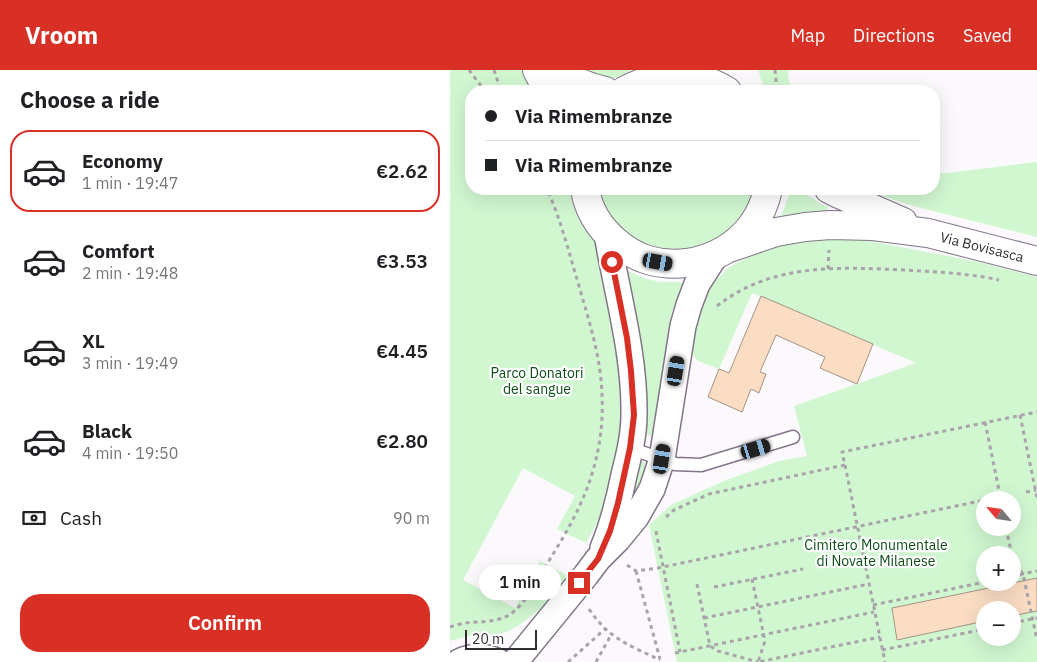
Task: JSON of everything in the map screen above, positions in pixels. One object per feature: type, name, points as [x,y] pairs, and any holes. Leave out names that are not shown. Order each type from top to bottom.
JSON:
[{"type":"street","points":[[537,70],[545,85]]},
{"type":"street","points":[[557,70],[571,80],[584,85]]},
{"type":"street","points":[[636,85],[670,73],[721,85]]},
{"type":"street","name":"Via Bovisasca","points":[[586,195],[596,220],[607,234],[625,250],[646,260],[669,264],[693,263],[776,232],[830,225],[873,226],[928,233],[1037,261]]},
{"type":"street","points":[[514,662],[598,559],[636,517],[652,489],[662,459],[683,326],[697,284],[722,252],[741,238],[752,225],[760,212],[766,195]]},
{"type":"street","name":"Via Bovisasca","points":[[841,195],[928,233]]},
{"type":"street","points":[[598,559],[612,522],[630,448],[634,415],[627,338],[607,234]]},
{"type":"street","points":[[459,662],[474,657],[484,657],[499,662]]},
{"type":"lane","points":[[630,448],[675,464],[701,465],[793,437]]},
{"type":"path","points":[[469,70],[480,85]]},
{"type":"path","points":[[494,70],[499,85]]},
{"type":"path","points":[[775,70],[776,85]]},
{"type":"path","points":[[450,627],[463,623],[499,619],[517,610],[562,541],[575,517],[596,462],[603,408],[600,369],[585,307],[556,209],[550,195]]},
{"type":"path","points":[[734,294],[758,282],[785,274],[828,268],[939,272],[1004,282]]},
{"type":"path","points":[[885,662],[842,452],[1037,412]]},
{"type":"path","points":[[1020,415],[1037,498]]},
{"type":"path","points":[[985,422],[999,491]]},
{"type":"path","points":[[661,521],[674,510],[709,494],[844,465]]},
{"type":"path","points":[[1026,492],[1036,490]]},
{"type":"path","points":[[622,562],[636,571],[663,567],[976,502]]},
{"type":"path","points":[[655,527],[680,652]]},
{"type":"path","points":[[714,587],[803,569]]},
{"type":"path","points":[[586,604],[611,634],[626,644],[660,660],[636,571]]},
{"type":"path","points":[[1023,574],[1037,571]]},
{"type":"path","points":[[1021,572],[1035,619],[1037,640]]},
{"type":"path","points":[[752,580],[764,641],[759,662]]},
{"type":"path","points":[[697,584],[710,646],[718,651],[759,662],[880,637]]},
{"type":"path","points":[[704,618],[869,584]]},
{"type":"path","points":[[873,605],[976,584]]},
{"type":"path","points":[[675,654],[874,612]]},
{"type":"path","points":[[1021,621],[1035,619]]},
{"type":"path","points":[[568,662],[605,629]]},
{"type":"path","points":[[882,650],[976,631]]},
{"type":"path","points":[[596,662],[611,634]]},
{"type":"green space","name":"Parco Donatori del sangue","points":[[450,70],[528,70],[537,85],[465,85],[465,195],[574,195],[581,223],[599,246],[626,407],[608,495],[600,517],[586,543],[557,529],[575,496],[523,468],[463,580],[515,608],[540,561],[567,575],[557,593],[543,607],[518,626],[506,632],[469,636],[450,641]]},
{"type":"green space","points":[[571,70],[631,70],[607,81]]},
{"type":"green space","points":[[758,70],[789,70],[790,85],[763,85]]},
{"type":"green space","points":[[1037,162],[1037,237],[913,206],[880,195],[940,195],[940,173]]},
{"type":"green space","points":[[601,195],[751,195],[740,216],[724,233],[704,244],[682,249],[660,248],[640,241],[622,228],[608,211]]},
{"type":"green space","points":[[789,195],[807,195],[828,206],[824,220],[778,225]]},
{"type":"green space","name":"Cimitero Monumentale di Novate Milanese","points":[[811,237],[859,239],[979,262],[1037,277],[1037,662],[677,662],[649,525],[671,505],[724,481],[779,461],[807,456],[794,406],[916,363],[752,293],[719,369],[698,361],[692,354],[692,340],[699,307],[712,284],[731,266],[766,248]]},
{"type":"green space","points":[[624,269],[650,280],[683,283],[669,326],[655,431],[652,435],[648,435],[645,432]]},
{"type":"green space","points":[[638,460],[651,465],[626,518]]},
{"type":"building","points":[[761,296],[873,344],[857,384],[820,368],[825,357],[776,335],[760,372],[766,374],[759,393],[751,389],[742,412],[708,397],[719,369],[729,373]]},
{"type":"building","points":[[1037,578],[1037,611],[1021,614],[1021,601],[976,601],[976,623],[897,640],[892,608],[976,591],[1021,591],[1021,581]]},
{"type":"route","points":[[579,583],[598,559],[610,531],[630,448],[634,415],[627,338],[612,262]]}]
